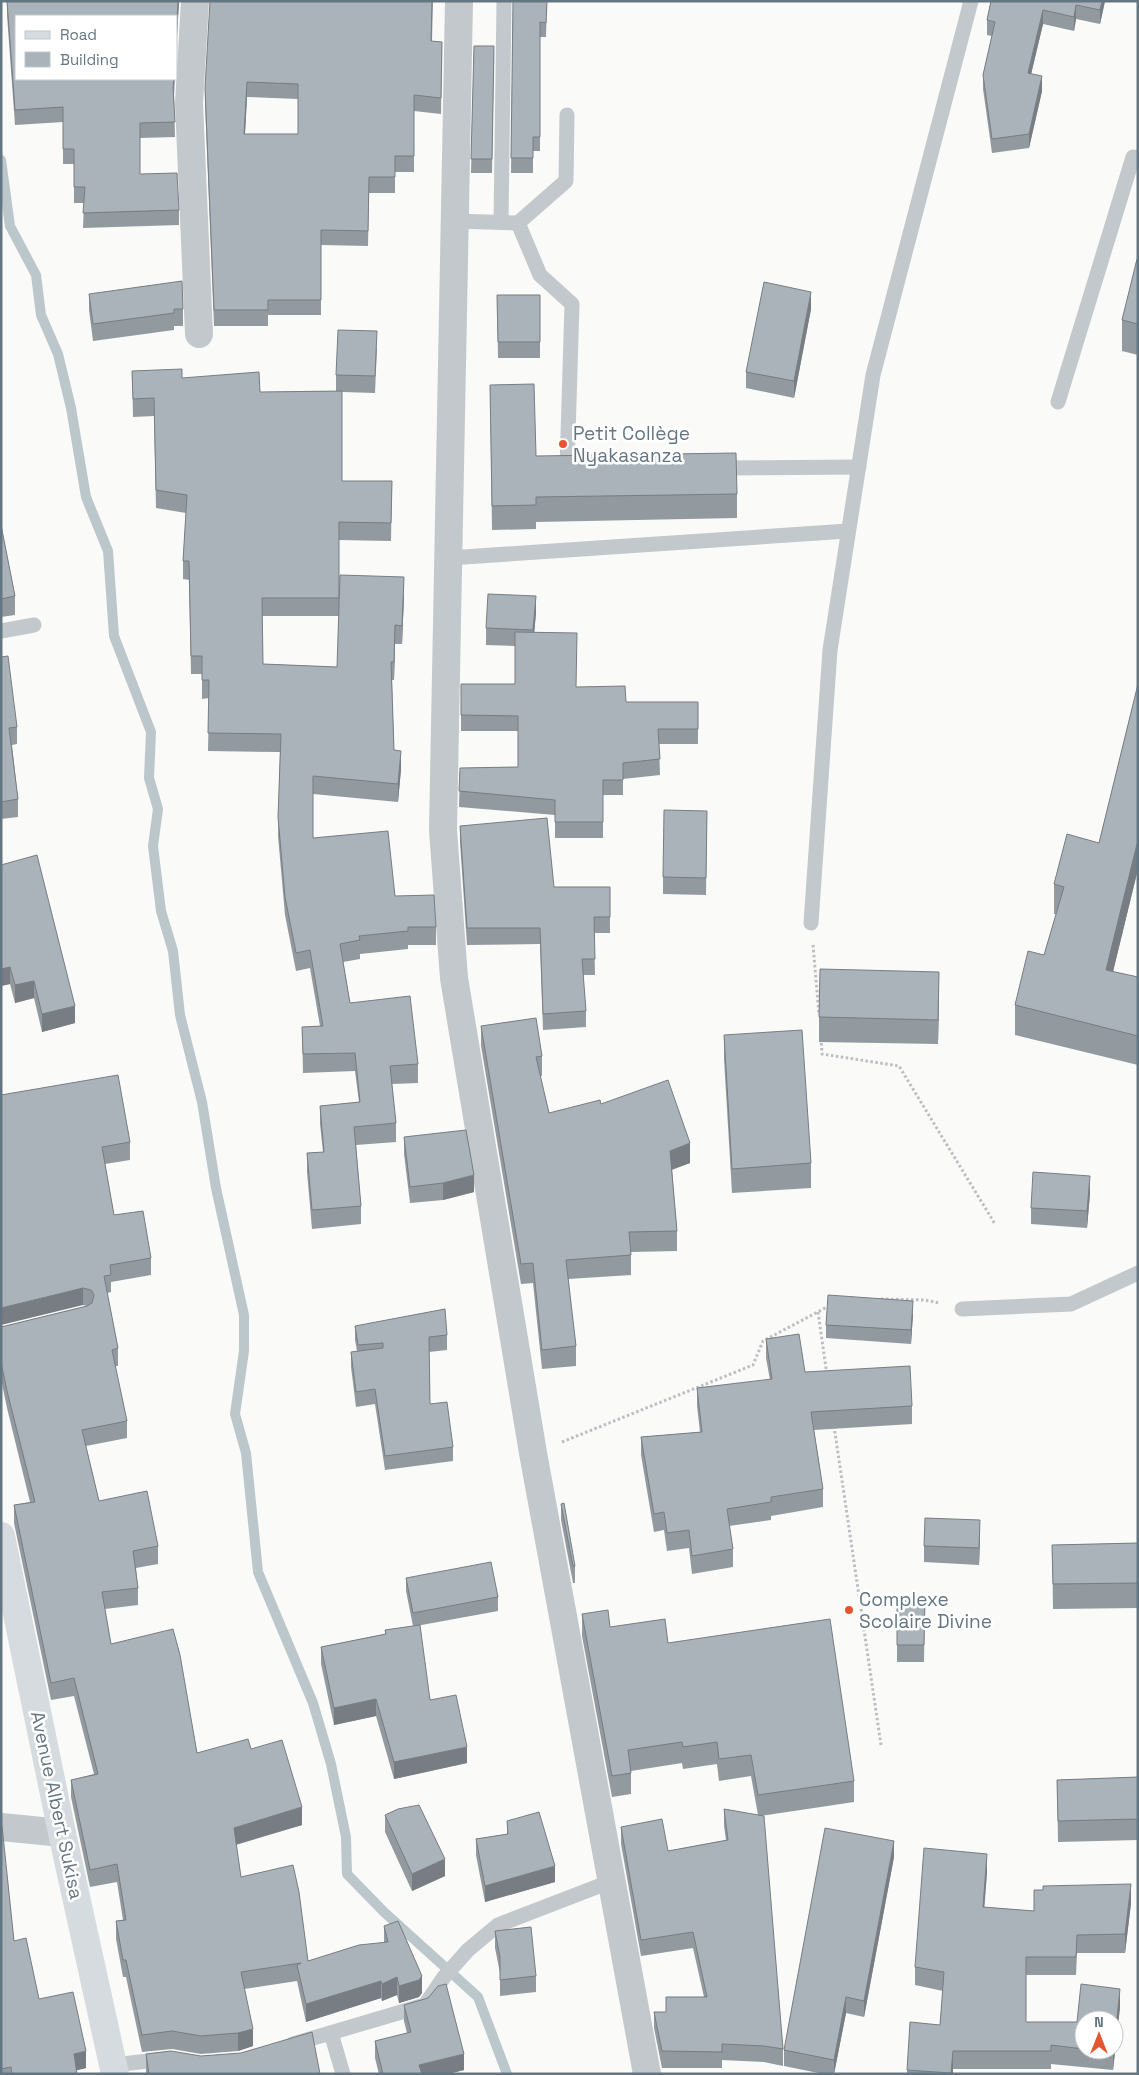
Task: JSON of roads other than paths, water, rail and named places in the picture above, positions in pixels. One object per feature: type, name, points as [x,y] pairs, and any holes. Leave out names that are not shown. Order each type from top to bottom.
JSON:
[{"type":"street","points":[[195,1],[184,55],[189,104],[198,334]]},
{"type":"street","points":[[459,1],[443,830],[454,978],[533,1453],[647,2074]]},
{"type":"street","name":"Avenue Albert Sukisa","points":[[1,1536],[62,1833],[114,2069]]},
{"type":"street","points":[[1,1826],[62,1833]]},
{"type":"lane","points":[[501,222],[504,1]]},
{"type":"lane","points":[[812,923],[830,650],[873,375],[972,1]]},
{"type":"lane","points":[[456,221],[518,223],[566,181],[567,115]]},
{"type":"lane","points":[[1058,402],[1133,157],[1138,158]]},
{"type":"lane","points":[[518,223],[540,275],[572,304],[567,468],[586,468]]},
{"type":"lane","points":[[703,468],[858,467]]},
{"type":"lane","points":[[449,558],[848,531]]},
{"type":"lane","points":[[1,631],[34,625]]},
{"type":"lane","points":[[962,1309],[1071,1304],[1138,1273]]},
{"type":"lane","points":[[276,2049],[425,2005],[444,1977],[468,1950],[498,1925],[612,1881]]},
{"type":"lane","points":[[331,2033],[343,2074]]},
{"type":"lane","points":[[114,2069],[171,2058],[178,2059]]},
{"type":"waterway","points":[[1,160],[10,226],[36,275],[41,315],[58,354],[71,408],[86,497],[108,551],[114,636],[151,732],[149,778],[158,809],[153,846],[161,911],[173,951],[180,1015],[202,1102],[216,1188],[244,1315],[244,1351],[235,1414],[246,1453],[258,1572],[313,1703],[331,1764],[346,1837],[347,1874],[384,1912],[478,1997],[507,2074]]},
{"type":"place","name":"Petit Collège Nyakasanza","points":[[563,444]]},
{"type":"place","name":"Complexe Scolaire Divine","points":[[849,1610]]}]
